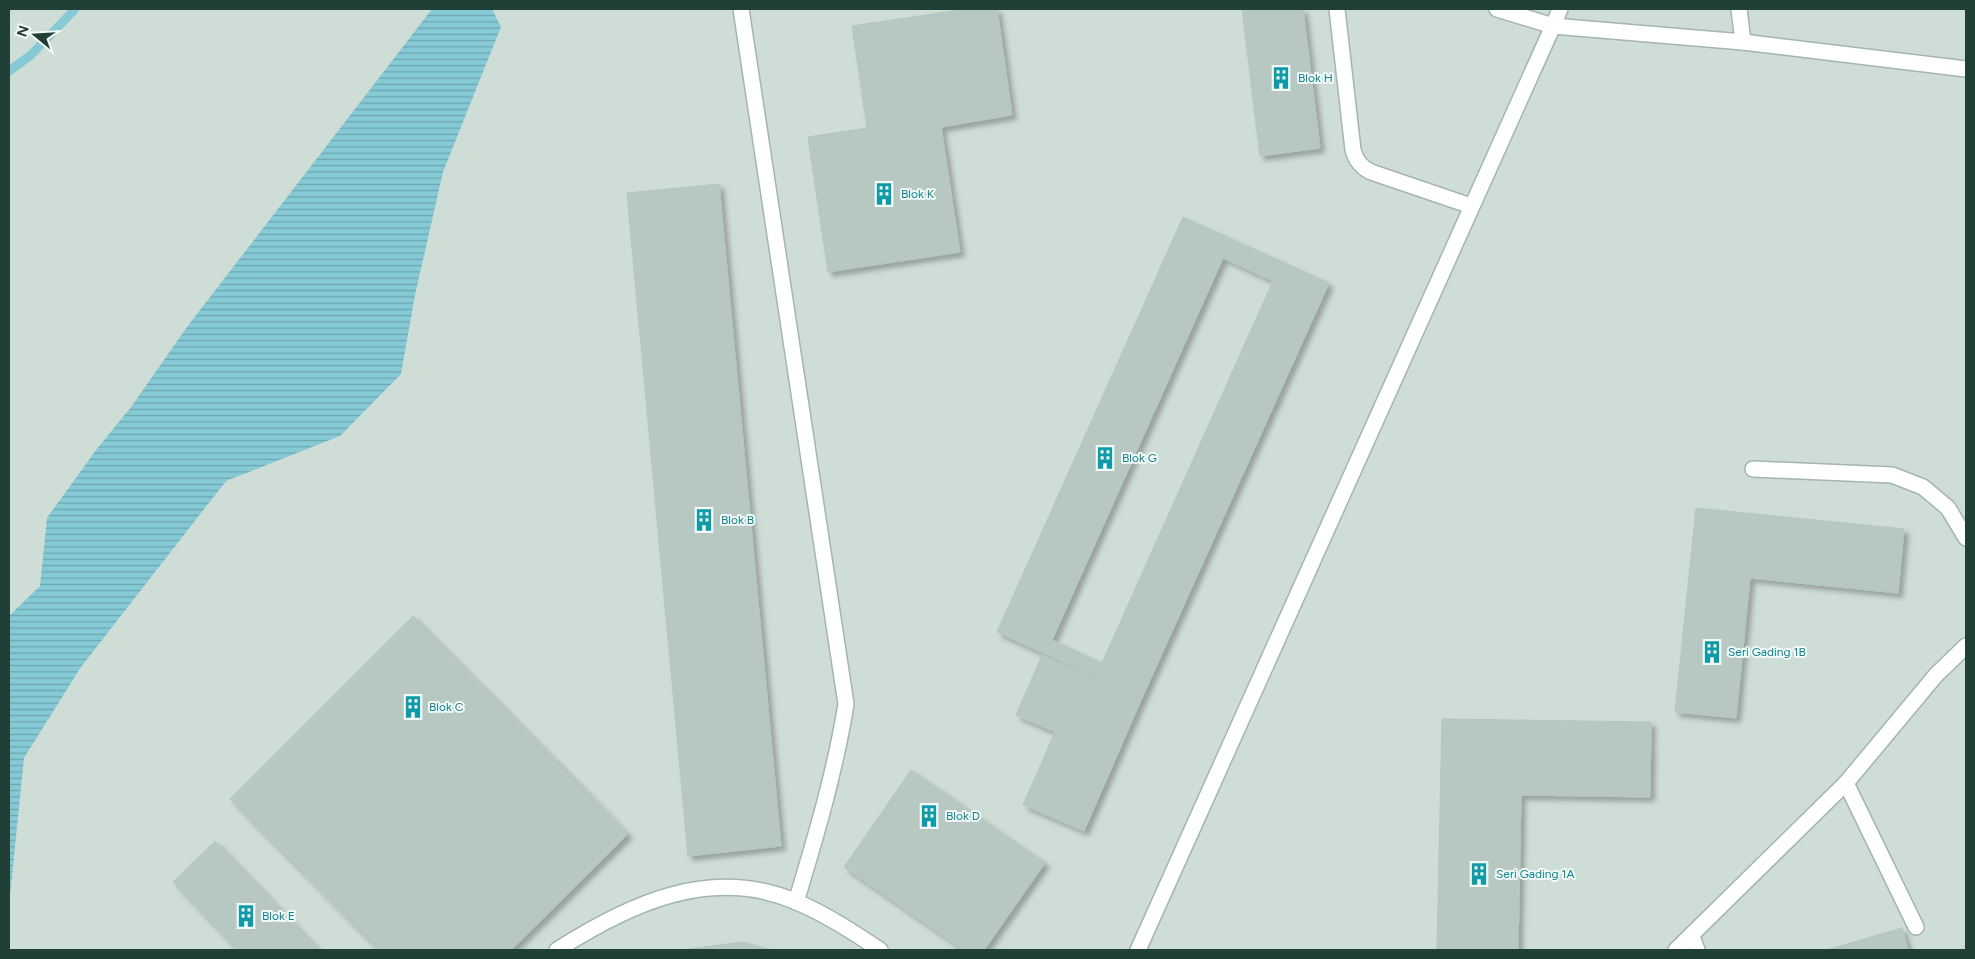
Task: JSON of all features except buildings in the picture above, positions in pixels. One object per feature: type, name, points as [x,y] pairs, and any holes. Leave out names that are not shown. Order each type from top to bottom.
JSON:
[{"type":"lane","points":[[741,9],[846,704],[837,759],[796,902]]},
{"type":"lane","points":[[1337,9],[1355,158],[1362,167],[1370,172],[1471,206]]},
{"type":"lane","points":[[1497,9],[1553,26],[1743,42],[1966,69]]},
{"type":"lane","points":[[1138,950],[1560,9]]},
{"type":"lane","points":[[1738,9],[1743,42]]},
{"type":"lane","points":[[1754,469],[1892,475],[1923,487],[1948,508],[1966,538]]},
{"type":"lane","points":[[1676,950],[1846,782],[1936,674],[1966,646]]},
{"type":"lane","points":[[1846,782],[1916,928]]},
{"type":"lane","points":[[557,950],[622,912],[651,900],[714,887],[762,891],[796,902],[839,923],[880,950]]},
{"type":"lane","points":[[1692,936],[1697,950]]},
{"type":"shaded area","points":[[9,9],[1966,9],[1966,950],[9,950]]},
{"type":"water","points":[[432,9],[492,9],[501,27],[443,172],[415,295],[401,374],[340,436],[226,481],[81,667],[24,758],[9,906],[9,616],[40,586],[47,518],[96,450],[131,407],[187,327]]},
{"type":"waterway","points":[[9,71],[31,55],[75,9]]},
{"type":"place","name":"Blok H","points":[[1281,78]]},
{"type":"place","name":"Blok K","points":[[884,194]]},
{"type":"place","name":"Blok G","points":[[1105,458]]},
{"type":"place","name":"Blok B","points":[[704,520]]},
{"type":"place","name":"Seri Gading 1B","points":[[1712,652]]},
{"type":"place","name":"Blok C","points":[[413,707]]},
{"type":"place","name":"Blok D","points":[[929,816]]},
{"type":"place","name":"Seri Gading 1A","points":[[1479,874]]},
{"type":"place","name":"Blok E","points":[[246,916]]}]
